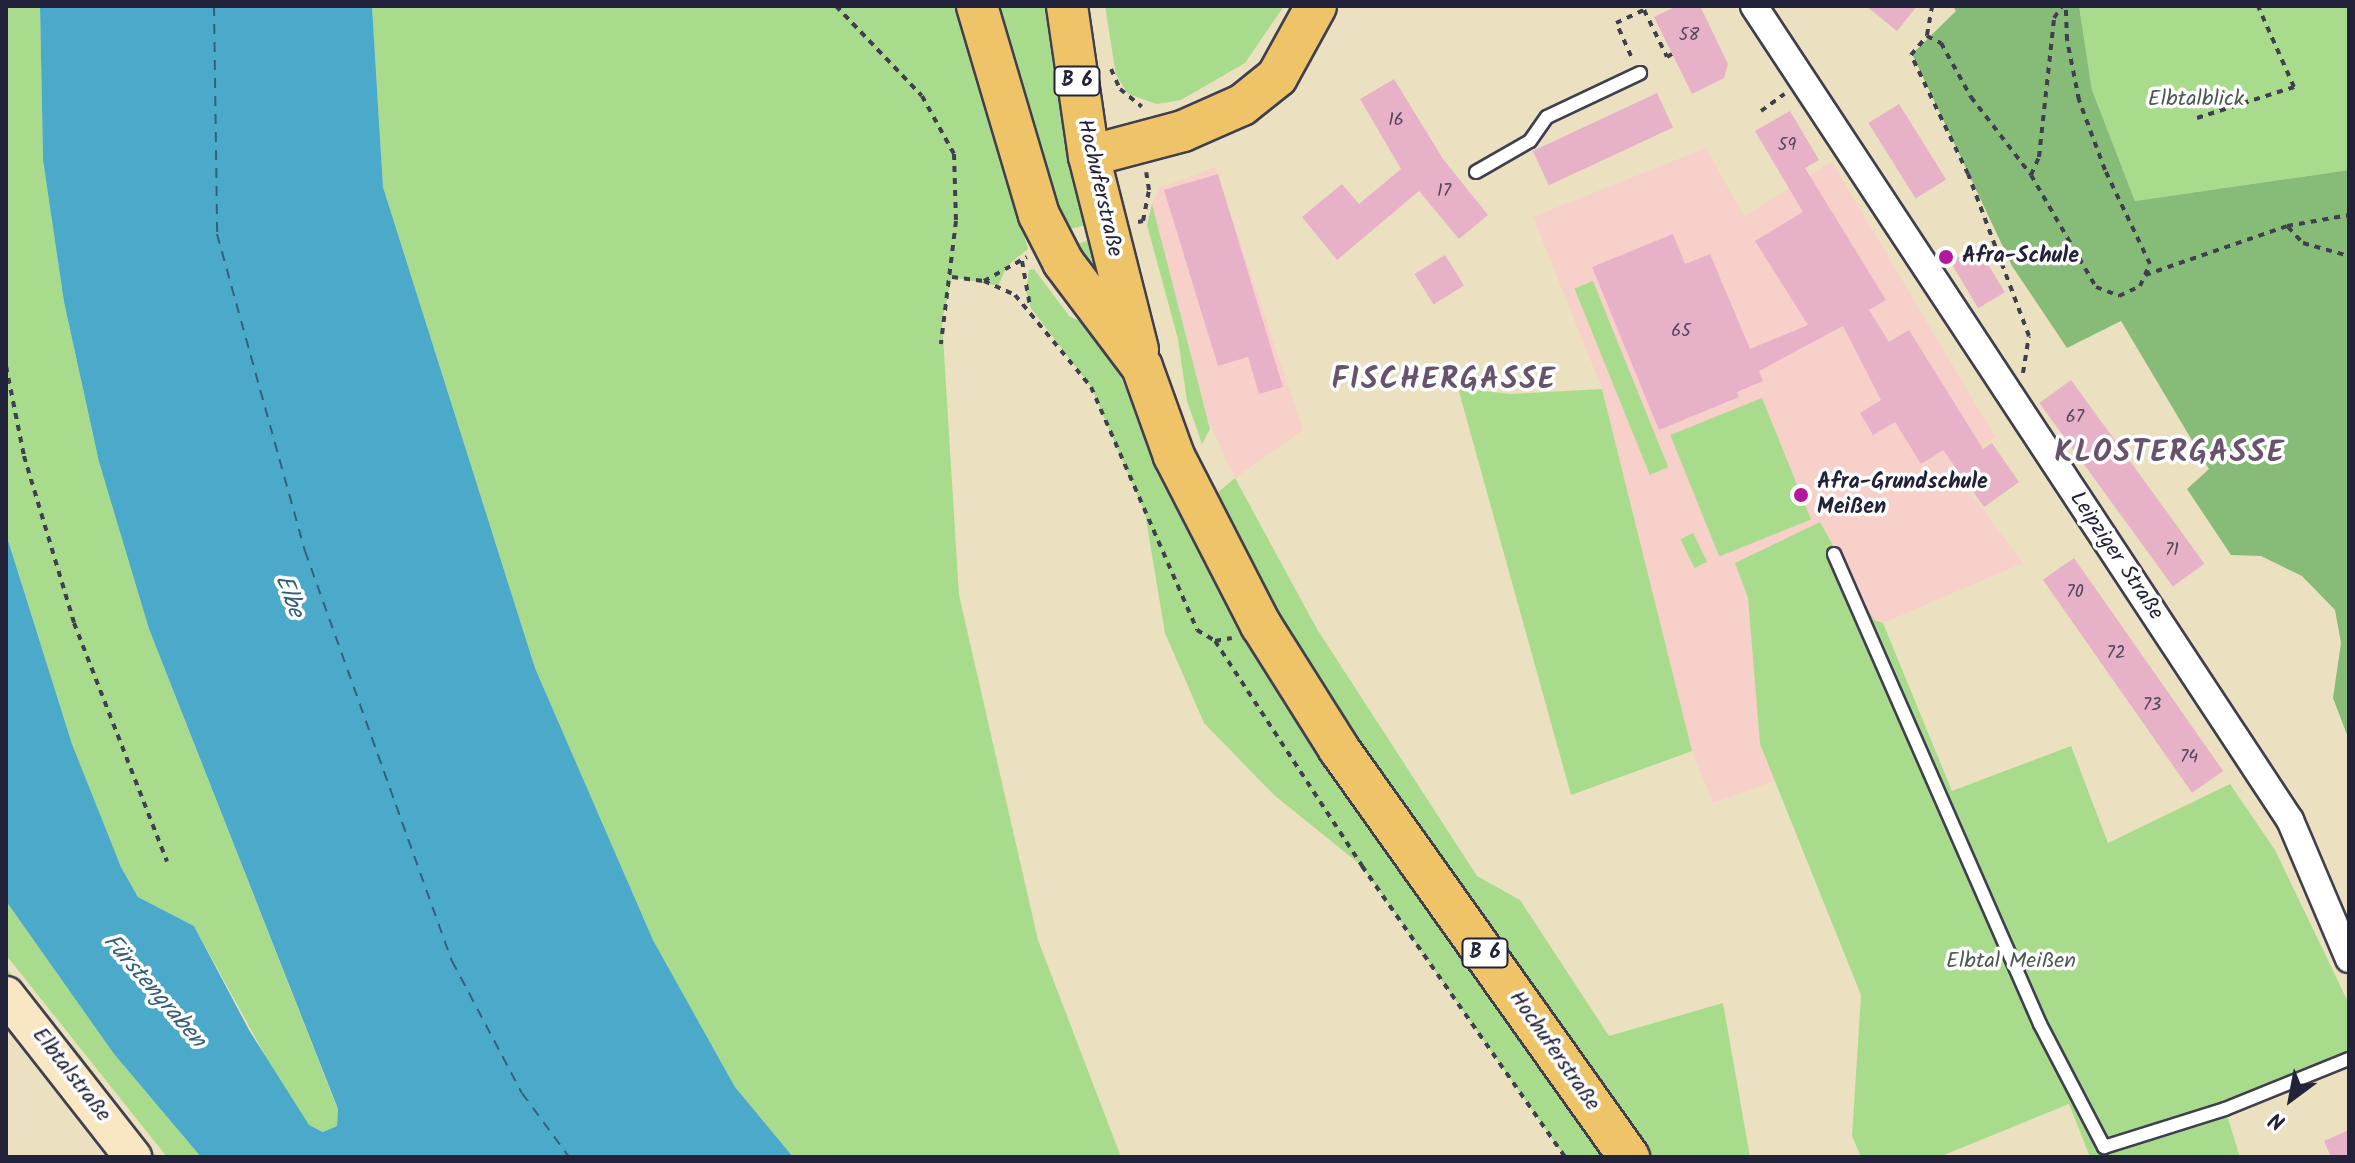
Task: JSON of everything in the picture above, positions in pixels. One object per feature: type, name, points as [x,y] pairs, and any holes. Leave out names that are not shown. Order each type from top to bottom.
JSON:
[{"type":"main road","points":[[977,6],[1039,215],[1063,262],[1142,367]]},
{"type":"main road","name":"Hochuferstraße","points":[[1067,6],[1089,156],[1142,367],[1197,507],[1261,625],[1339,749],[1629,1157]]},
{"type":"main road","points":[[1089,156],[1183,131],[1242,105],[1277,77],[1316,6]]},
{"type":"street","name":"Leipziger Straße","points":[[1754,6],[2003,390],[2211,695],[2290,820],[2349,959]]},
{"type":"street","name":"Elbtalstraße","points":[[6,995],[133,1157]]},
{"type":"lane","points":[[1476,172],[1530,141],[1547,117],[1640,73]]},
{"type":"lane","points":[[1834,554],[2040,1024],[2104,1147],[2225,1109],[2349,1059]]},
{"type":"path","points":[[836,6],[922,96],[954,154],[952,277],[941,344]]},
{"type":"path","points":[[1640,73],[1616,23],[1652,6]]},
{"type":"path","points":[[1932,6],[1927,36],[1916,43],[1911,55],[1968,174],[2029,336],[2026,369],[2003,390]]},
{"type":"path","points":[[1927,36],[1941,43],[1971,97],[2031,175],[2096,287],[2119,296],[2140,286],[2150,264],[2105,170],[2079,100],[2064,6]]},
{"type":"path","points":[[2031,175],[2039,157],[2054,18],[2064,6]]},
{"type":"path","points":[[2197,118],[2294,87],[2258,6]]},
{"type":"path","points":[[1644,8],[1667,57],[1672,54]]},
{"type":"path","points":[[1108,63],[1135,105],[1152,110]]},
{"type":"path","points":[[2144,275],[2287,226],[2349,215]]},
{"type":"path","points":[[2287,226],[2303,243],[2349,256]]},
{"type":"path","points":[[984,281],[1022,261],[1031,308]]},
{"type":"path","points":[[952,277],[984,281],[1031,308],[1091,387],[1197,630],[1215,641],[1362,866],[1565,1157]]},
{"type":"path","points":[[6,366],[24,456],[74,623],[167,862]]},
{"type":"shaded area","name":"Afra-Grundschule Meißen","points":[[1706,148],[1744,216],[1832,162],[1995,437],[1951,468],[2023,563],[1883,623],[1874,620],[1820,522],[1736,563],[1748,598],[1760,744],[1777,780],[1713,803],[1692,751],[1602,389],[1533,217]]},
{"type":"shaded area","points":[[1215,167],[1303,430],[1235,478],[1198,398],[1152,204],[1160,188]]},
{"type":"green space","points":[[6,6],[40,6],[43,160],[64,302],[99,462],[149,629],[338,1110],[337,1126],[323,1132],[309,1125],[288,1097],[194,926],[138,897],[121,867],[72,744],[6,534]]},
{"type":"green space","points":[[372,6],[958,6],[1028,249],[1007,266],[998,286],[952,277],[942,320],[959,595],[1038,940],[1121,1157],[793,1157],[735,1087],[653,940],[535,668],[383,187]]},
{"type":"green space","points":[[991,6],[1050,6],[1087,225],[1060,231]]},
{"type":"green space","points":[[1105,6],[1284,6],[1245,63],[1181,100],[1157,104],[1128,94],[1116,75]]},
{"type":"green space","points":[[1953,6],[2079,6],[2092,90],[2135,201],[2349,170],[2349,740],[2333,698],[2341,643],[2335,610],[2302,576],[2261,556],[2231,555],[2187,489],[2209,469],[2121,321],[2067,348],[2012,266],[1912,54],[1956,11]]},
{"type":"green space","name":"Elbtalblick","points":[[2079,6],[2349,6],[2349,170],[2135,201],[2092,90]]},
{"type":"green space","points":[[1152,204],[1210,429],[1202,444],[1187,401],[1178,339],[1147,225]]},
{"type":"green space","points":[[1093,239],[1111,301],[1068,247]]},
{"type":"green space","points":[[1034,269],[1069,316],[1101,332],[1189,533],[1610,1157],[1565,1157],[1362,866],[1274,795],[1204,723],[1165,633],[1145,513],[1091,387],[1031,308],[1026,291],[1029,270]]},
{"type":"green space","points":[[1593,281],[1668,467],[1650,475],[1574,288]]},
{"type":"green space","points":[[1458,388],[1510,394],[1602,389],[1692,751],[1571,795]]},
{"type":"green space","points":[[1762,398],[1811,519],[1719,557],[1670,435]]},
{"type":"green space","points":[[1235,478],[1317,629],[1477,876],[1520,900],[1609,1036],[1723,1003],[1750,1157],[1647,1157],[1280,636],[1216,494]]},
{"type":"green space","name":"Elbtal Meißen","points":[[1820,522],[1874,620],[1883,623],[1952,791],[2071,746],[2108,843],[2230,784],[2275,850],[2349,1004],[2349,1053],[2225,1109],[2240,1157],[2090,1157],[2069,1104],[1939,1157],[1861,1157],[1852,1136],[1861,995],[1760,744],[1748,598],[1735,563]]},
{"type":"green space","points":[[1693,533],[1707,562],[1694,568],[1680,539]]},
{"type":"green space","points":[[6,901],[114,1054],[201,1157],[167,1157],[6,955]]},
{"type":"green space","points":[[6,968],[78,1052],[157,1157],[145,1157],[6,979]]},
{"type":"water","points":[[40,6],[372,6],[383,187],[535,668],[653,940],[735,1087],[793,1157],[201,1157],[114,1054],[6,901],[6,534],[72,744],[121,867],[138,897],[194,926],[249,1030],[309,1125],[323,1132],[337,1126],[338,1109],[149,629],[99,462],[64,302],[43,160]]},
{"type":"building","points":[[1677,6],[1700,6],[1728,64],[1724,78],[1692,94],[1654,17]]},
{"type":"building","points":[[1866,6],[1917,6],[1897,31]]},
{"type":"building","points":[[1394,79],[1443,159],[1488,215],[1459,239],[1419,191],[1337,260],[1302,217],[1342,184],[1359,204],[1401,169],[1360,99]]},
{"type":"building","points":[[1657,93],[1673,127],[1549,185],[1533,151]]},
{"type":"building","points":[[1899,104],[1946,179],[1916,199],[1868,123]]},
{"type":"building","points":[[1790,111],[1819,160],[1805,168],[1886,300],[1869,310],[1889,342],[1909,330],[1983,449],[1992,443],[2019,482],[1984,507],[1943,450],[1921,464],[1895,422],[1873,435],[1860,413],[1881,400],[1843,326],[1759,371],[1763,381],[1737,392],[1739,397],[1659,430],[1592,267],[1673,234],[1685,264],[1710,254],[1750,349],[1808,325],[1755,241],[1803,212],[1755,131]]},
{"type":"building","points":[[1218,174],[1283,387],[1259,394],[1248,357],[1218,366],[1164,190]]},
{"type":"building","points":[[1977,246],[2005,292],[1978,308],[1950,262]]},
{"type":"building","points":[[1445,255],[1464,286],[1434,305],[1414,274]]},
{"type":"building","points":[[2071,380],[2204,564],[2173,587],[2039,403]]},
{"type":"building","points":[[2074,558],[2223,771],[2192,793],[2043,580]]},
{"type":"building","points":[[2349,1130],[2349,1157],[2331,1157],[2324,1141]]},
{"type":"ferry route","points":[[214,6],[217,234],[305,551],[452,961],[522,1093],[569,1157]]},
{"type":"place","name":"Afra-Schule","points":[[1946,257]]},
{"type":"place","name":"Afra-Grundschule Meißen","points":[[1801,495]]},
{"type":"district","name":"FISCHERGASSE","points":[[1444,380]]},
{"type":"district","name":"KLOSTERGASSE","points":[[2170,453]]},
{"type":"water label","name":"Elbe","points":[[289,596]]},
{"type":"water label","name":"Fürstengraben","points":[[154,991]]}]
